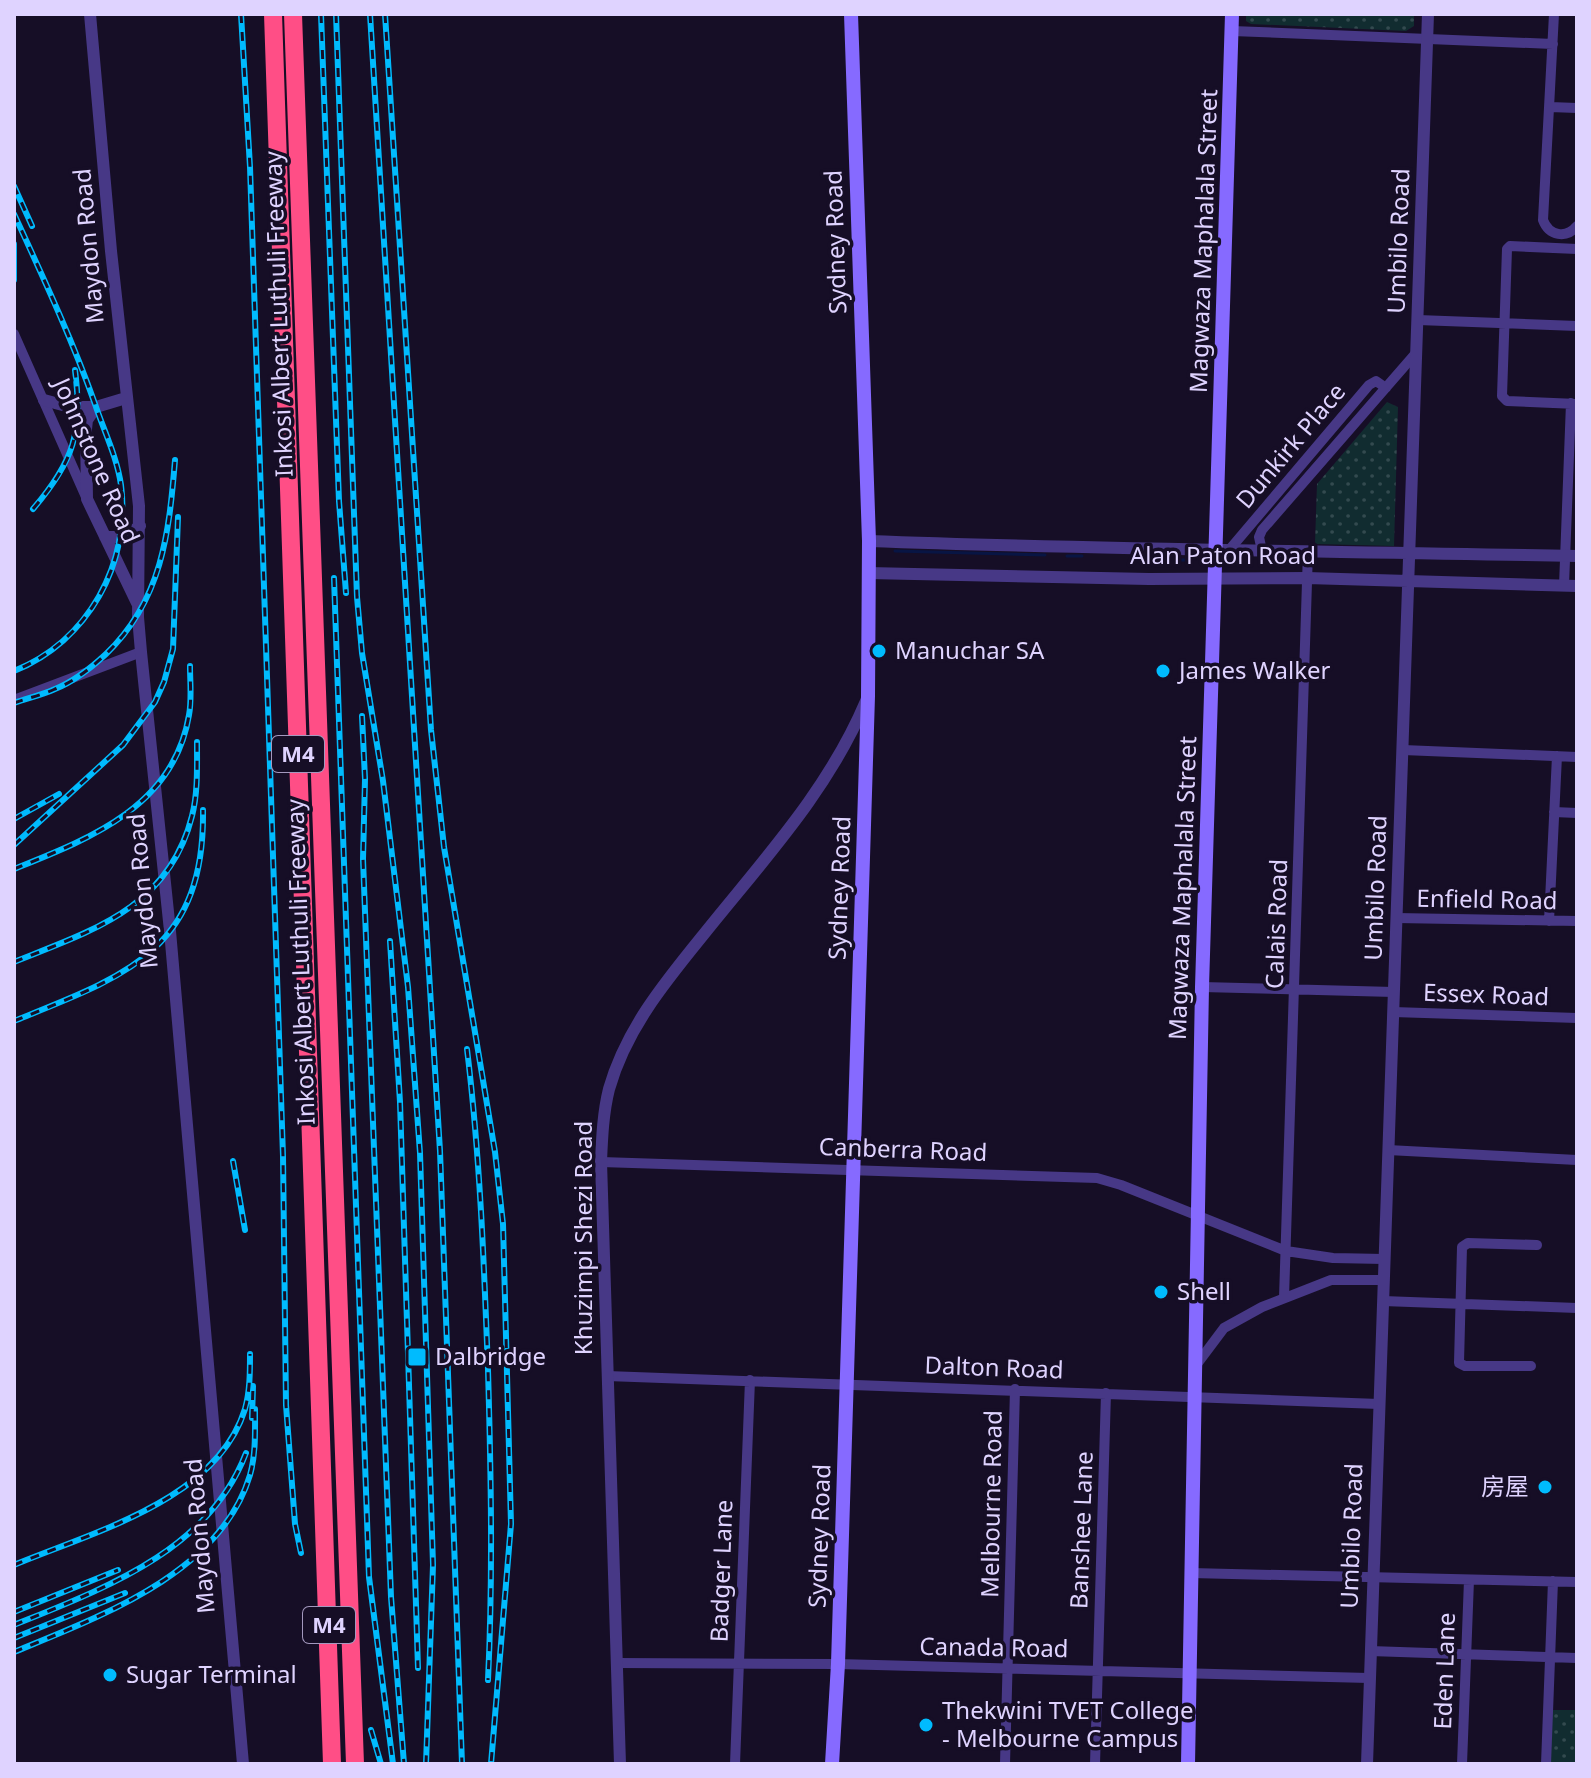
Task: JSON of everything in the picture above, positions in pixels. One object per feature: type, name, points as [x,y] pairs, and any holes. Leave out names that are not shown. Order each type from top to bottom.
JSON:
[{"type":"highway","name":"Inkosi Albert Luthuli Freeway","points":[[273,14],[332,1762]]},
{"type":"highway","name":"Inkosi Albert Luthuli Freeway","points":[[293,14],[355,1764]]},
{"type":"main road","name":"Sydney Road","points":[[832,1764],[838,1664],[868,696],[869,541],[851,14]]},
{"type":"main road","name":"Magwaza Maphalala Street","points":[[1188,1764],[1202,987],[1214,579],[1223,549],[1232,14]]},
{"type":"street","name":"Maydon Road","points":[[90,14],[140,526],[138,606],[141,652],[170,931],[243,1764]]},
{"type":"street","name":"Umbilo Road","points":[[1367,1764],[1428,14]]},
{"type":"street","points":[[1554,14],[1543,220],[1547,228],[1555,233],[1569,232],[1577,226]]},
{"type":"street","points":[[1232,31],[1553,44]]},
{"type":"street","points":[[1550,107],[1577,108]]},
{"type":"street","points":[[1570,586],[1574,404],[1503,399],[1508,247],[1577,249]]},
{"type":"street","points":[[1418,320],[1577,326]]},
{"type":"street","name":"Johnstone Road","points":[[14,334],[138,606]]},
{"type":"street","points":[[1262,551],[1259,537],[1262,530],[1416,353]]},
{"type":"street","name":"Dunkirk Place","points":[[1223,549],[1306,462],[1371,383],[1376,381],[1386,388]]},
{"type":"street","points":[[44,400],[70,407],[96,407],[126,398]]},
{"type":"street","points":[[87,499],[86,429],[87,420],[96,407]]},
{"type":"street","points":[[1321,444],[1330,452]]},
{"type":"street","points":[[1306,462],[1315,470]]},
{"type":"street","points":[[105,537],[124,537],[140,526]]},
{"type":"street","name":"Alan Paton Road","points":[[869,541],[1571,556]]},
{"type":"street","points":[[1050,576],[1051,547]]},
{"type":"street","name":"Calais Road","points":[[1284,1298],[1308,551]]},
{"type":"street","name":"Alan Paton Road","points":[[868,573],[1307,578],[1570,586]]},
{"type":"street","points":[[14,700],[141,652]]},
{"type":"street","name":"Khuzimpi Shezi Road","points":[[620,1764],[601,1162],[602,1130],[609,1090],[620,1058],[662,985],[811,801],[845,748],[868,696]]},
{"type":"street","points":[[1403,750],[1577,757]]},
{"type":"street","points":[[1549,921],[1557,756]]},
{"type":"street","points":[[1554,812],[1577,813]]},
{"type":"street","name":"Enfield Road","points":[[1396,918],[1577,921]]},
{"type":"street","points":[[1202,987],[1394,992]]},
{"type":"street","name":"Essex Road","points":[[1393,1012],[1577,1018]]},
{"type":"street","points":[[1388,1150],[1577,1160]]},
{"type":"street","name":"Canberra Road","points":[[601,1162],[1097,1178],[1286,1251],[1333,1258],[1384,1259]]},
{"type":"street","points":[[1531,1366],[1465,1366],[1459,1363],[1460,1304],[1464,1243],[1537,1245]]},
{"type":"street","points":[[1197,1364],[1224,1328],[1239,1318],[1331,1280],[1384,1280]]},
{"type":"street","points":[[1383,1301],[1577,1308]]},
{"type":"street","name":"Dalton Road","points":[[607,1376],[1379,1404]]},
{"type":"street","name":"Badger Lane","points":[[735,1764],[750,1380]]},
{"type":"street","name":"Melbourne Road","points":[[1005,1764],[1015,1389]]},
{"type":"street","name":"Banshee Lane","points":[[1095,1764],[1106,1393]]},
{"type":"street","points":[[1191,1573],[1577,1582]]},
{"type":"street","name":"Eden Lane","points":[[1462,1764],[1469,1580]]},
{"type":"street","points":[[1546,1764],[1553,1581]]},
{"type":"street","points":[[1370,1651],[1577,1658]]},
{"type":"street","name":"Canada Road","points":[[617,1663],[838,1664],[1369,1678]]},
{"type":"green space","points":[[1246,14],[1414,14],[1414,26],[1406,31],[1251,24],[1246,21]]},
{"type":"green space","points":[[1387,402],[1398,407],[1394,546],[1315,544],[1317,484]]},
{"type":"green space","points":[[1551,1710],[1577,1710],[1577,1764],[1550,1764]]},
{"type":"waterway","points":[[895,551],[1045,555]]},
{"type":"waterway","points":[[1067,556],[1082,556]]},
{"type":"waterway","points":[[1167,560],[1186,560]]},
{"type":"railway","points":[[241,14],[250,167],[283,1156],[286,1405],[295,1524],[301,1553]]},
{"type":"railway","points":[[321,14],[339,501],[346,593]]},
{"type":"railway","points":[[336,14],[357,597],[408,987],[420,1153],[433,1565],[426,1764]]},
{"type":"railway","points":[[370,14],[440,1151],[462,1764]]},
{"type":"railway","points":[[385,14],[431,730],[444,847],[495,1152],[503,1224],[511,1524],[491,1764]]},
{"type":"railway","points":[[14,186],[32,226]]},
{"type":"railway","points":[[14,214],[67,332],[110,444],[121,485],[122,514],[119,543],[111,571],[83,620],[40,658],[14,671]]},
{"type":"railway","points":[[14,244],[14,280]]},
{"type":"railway","points":[[33,509],[58,476],[72,445],[78,411],[75,370]]},
{"type":"railway","points":[[14,703],[50,691],[82,674],[106,654],[140,611],[151,588],[165,540],[175,460]]},
{"type":"railway","points":[[14,845],[123,745],[155,702],[173,649],[178,517]]},
{"type":"railway","points":[[334,578],[369,1577],[393,1764]]},
{"type":"railway","points":[[14,869],[98,831],[147,796],[166,774],[180,747],[190,709],[190,666]]},
{"type":"railway","points":[[362,716],[365,779],[363,859],[391,1597],[404,1764]]},
{"type":"railway","points":[[14,962],[71,939],[123,912],[146,894],[165,873],[181,847],[192,816],[197,742]]},
{"type":"railway","points":[[14,819],[59,794]]},
{"type":"railway","points":[[14,1021],[91,989],[124,971],[151,951],[174,926],[190,896],[200,857],[203,810]]},
{"type":"railway","points":[[390,941],[400,1102],[418,1668]]},
{"type":"railway","points":[[467,1049],[478,1169],[488,1370],[491,1525],[488,1680]]},
{"type":"railway","points":[[233,1161],[245,1230]]},
{"type":"railway","points":[[14,1565],[149,1509],[180,1490],[208,1467],[230,1440],[245,1409],[250,1354]]},
{"type":"railway","points":[[252,1418],[253,1386]]},
{"type":"railway","points":[[14,1652],[83,1623],[153,1587],[185,1565],[213,1539],[235,1509],[250,1475],[255,1409]]},
{"type":"railway","points":[[14,1625],[117,1581],[180,1541],[207,1516],[229,1487],[246,1453]]},
{"type":"railway","points":[[14,1612],[118,1570]]},
{"type":"railway","points":[[14,1638],[125,1593]]},
{"type":"railway","points":[[371,1730],[381,1764]]},
{"type":"place","name":"Manuchar SA","points":[[879,651]]},
{"type":"place","name":"James Walker","points":[[1163,671]]},
{"type":"place","name":"Shell","points":[[1161,1292]]},
{"type":"place","name":"Dalbridge","points":[[417,1357]]},
{"type":"place","name":"房屋","points":[[1545,1487]]},
{"type":"place","name":"Sugar Terminal","points":[[110,1675]]},
{"type":"place","name":"Thekwini TVET College - Melbourne Campus","points":[[926,1725]]}]
